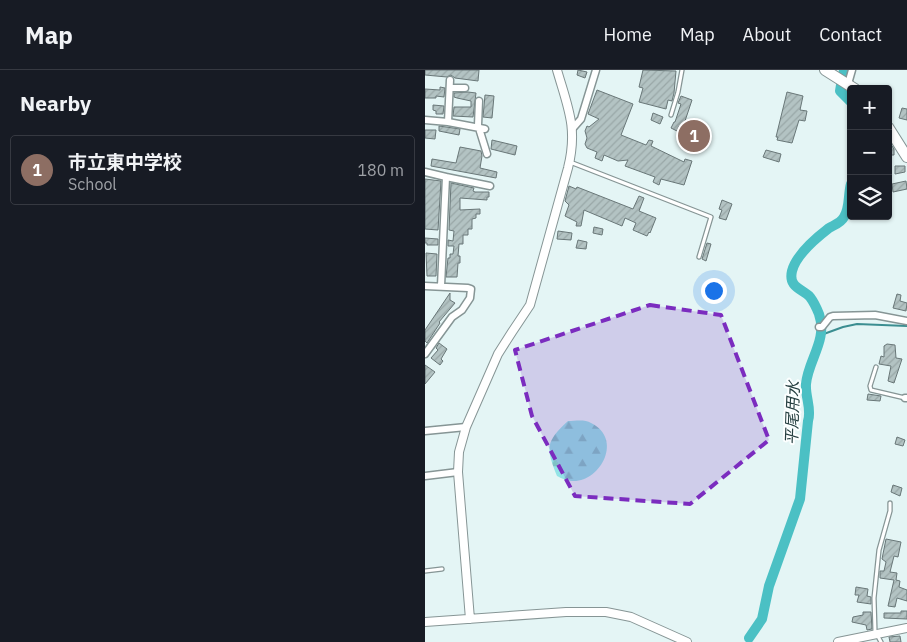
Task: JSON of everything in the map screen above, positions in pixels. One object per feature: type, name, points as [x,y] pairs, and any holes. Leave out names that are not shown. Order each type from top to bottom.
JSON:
[{"type":"main road","points":[[825,70],[849,85]]},
{"type":"main road","points":[[889,130],[907,157]]},
{"type":"street","points":[[471,619],[458,472],[461,442],[498,354],[511,332],[531,305],[573,147],[573,128],[557,70]]},
{"type":"street","points":[[573,128],[581,119],[595,70]]},
{"type":"street","points":[[851,85],[852,70]]},
{"type":"street","points":[[448,122],[450,80]]},
{"type":"street","points":[[450,88],[465,88]]},
{"type":"street","points":[[479,101],[477,120],[481,128],[487,154]]},
{"type":"street","points":[[425,120],[481,128]]},
{"type":"street","points":[[425,172],[490,186]]},
{"type":"street","points":[[441,286],[446,177]]},
{"type":"street","points":[[425,286],[471,289],[470,298],[462,310],[452,317],[425,354]]},
{"type":"street","points":[[820,327],[833,316],[875,315],[907,321]]},
{"type":"street","points":[[425,431],[466,427]]},
{"type":"street","points":[[425,476],[458,472]]},
{"type":"street","points":[[425,622],[566,612],[605,612],[631,617],[687,642]]},
{"type":"street","points":[[838,642],[907,628]]},
{"type":"lane","points":[[671,115],[679,92],[682,70]]},
{"type":"lane","points":[[569,162],[711,217],[699,257]]},
{"type":"lane","points":[[876,368],[870,386],[871,390],[906,398]]},
{"type":"lane","points":[[881,642],[874,625],[874,598],[879,550],[890,511],[890,503]]},
{"type":"lane","points":[[425,571],[442,569]]},
{"type":"highlighted area","points":[[650,305],[721,315],[769,440],[690,504],[575,496],[532,416],[515,350]]},
{"type":"green space","points":[[568,421],[589,422],[601,430],[606,439],[607,449],[599,468],[582,480],[570,481],[557,476],[551,459],[550,446],[552,440],[560,428]]},
{"type":"building","points":[[425,70],[479,70],[478,81],[455,78],[451,75],[447,77],[425,75]]},
{"type":"building","points":[[578,70],[587,72],[585,78],[577,75]]},
{"type":"building","points":[[643,70],[676,71],[672,101],[668,100],[666,109],[639,102],[643,88],[639,87]]},
{"type":"building","points":[[440,87],[445,88],[444,97],[425,98],[425,89],[440,90]]},
{"type":"building","points":[[597,90],[633,104],[621,135],[646,145],[649,140],[653,141],[651,146],[684,162],[685,159],[692,161],[684,185],[661,179],[659,185],[653,182],[655,177],[625,166],[628,160],[618,161],[604,155],[602,161],[595,158],[597,152],[587,148],[585,144],[587,138],[585,131],[587,126],[589,127],[599,119],[588,114]]},
{"type":"building","points":[[787,92],[803,96],[800,110],[807,111],[805,121],[799,120],[792,143],[777,140],[778,137],[776,137]]},
{"type":"building","points":[[454,93],[476,93],[473,117],[453,116],[454,107],[471,107],[471,101],[454,97]]},
{"type":"building","points":[[485,95],[494,96],[492,118],[483,117]]},
{"type":"building","points":[[681,96],[692,100],[683,127],[679,126],[677,131],[671,128],[681,104],[678,103]]},
{"type":"building","points":[[433,105],[444,106],[443,114],[436,114],[436,111],[433,110]]},
{"type":"building","points":[[902,108],[907,109],[907,120],[899,118]]},
{"type":"building","points":[[653,113],[663,117],[660,124],[651,120]]},
{"type":"building","points":[[439,126],[460,129],[459,135],[439,131]]},
{"type":"building","points":[[425,130],[436,130],[435,139],[425,138]]},
{"type":"building","points":[[492,140],[517,146],[515,155],[491,149]]},
{"type":"building","points":[[460,147],[481,151],[480,168],[497,172],[496,178],[431,166],[432,159],[456,163]]},
{"type":"building","points":[[766,150],[781,154],[779,162],[763,157]]},
{"type":"building","points":[[895,166],[905,166],[905,172],[895,174]]},
{"type":"building","points":[[425,179],[441,181],[438,230],[425,229]]},
{"type":"building","points":[[906,181],[907,189],[893,192],[892,184]]},
{"type":"building","points":[[451,183],[474,188],[473,191],[475,192],[489,192],[487,200],[460,198],[460,210],[480,209],[480,214],[476,214],[476,218],[472,219],[472,229],[468,229],[468,235],[463,235],[463,244],[459,244],[458,256],[460,256],[460,263],[458,263],[457,277],[446,277],[448,258],[450,258],[450,254],[453,254],[454,246],[448,246],[448,240],[453,241],[454,231],[449,230]]},
{"type":"building","points":[[569,186],[576,189],[577,187],[633,209],[639,196],[644,198],[639,211],[656,218],[650,233],[647,236],[633,230],[636,223],[625,218],[622,226],[584,210],[581,226],[576,226],[577,222],[565,216],[569,205],[565,201]]},
{"type":"building","points":[[722,200],[732,204],[726,220],[719,218],[722,210],[719,209]]},
{"type":"building","points":[[594,227],[603,229],[602,235],[593,233]]},
{"type":"building","points":[[558,231],[572,233],[571,240],[557,239]]},
{"type":"building","points":[[425,238],[438,239],[438,245],[427,245]]},
{"type":"building","points":[[578,240],[587,242],[586,249],[576,248]]},
{"type":"building","points":[[707,243],[711,244],[706,261],[702,259]]},
{"type":"building","points":[[426,253],[437,254],[436,276],[427,276]]},
{"type":"building","points":[[450,293],[450,300],[455,303],[439,322],[427,343],[425,341],[425,330]]},
{"type":"building","points":[[897,294],[901,295],[900,301],[907,303],[906,311],[893,308]]},
{"type":"building","points":[[439,343],[447,349],[440,365],[431,358],[438,350],[436,348]]},
{"type":"building","points":[[887,344],[895,345],[896,358],[902,359],[894,383],[888,381],[891,366],[879,364],[881,356],[884,357],[884,346]]},
{"type":"building","points":[[425,365],[435,372],[425,384]]},
{"type":"building","points":[[868,394],[881,396],[880,401],[867,400]]},
{"type":"building","points":[[897,437],[905,440],[903,446],[895,444]]},
{"type":"building","points":[[893,485],[902,488],[900,496],[891,492]]},
{"type":"building","points":[[886,539],[901,542],[898,557],[894,556],[890,572],[897,573],[896,580],[900,581],[899,587],[907,590],[907,601],[897,598],[895,607],[888,606],[894,580],[880,578],[880,571],[884,571],[886,562],[882,559]]},
{"type":"building","points":[[856,587],[868,589],[867,596],[871,597],[871,604],[857,602],[859,595],[855,595]]},
{"type":"building","points":[[901,611],[907,611],[907,619],[884,618],[884,613],[901,613]]},
{"type":"building","points":[[863,612],[871,612],[872,629],[867,630],[866,625],[852,622],[853,617],[863,615]]},
{"type":"building","points":[[900,636],[901,642],[890,642],[889,637]]},
{"type":"waterway","name":"平尾用水","points":[[843,75],[844,70]]},
{"type":"waterway","name":"平尾用水","points":[[841,85],[840,91],[847,98]]},
{"type":"waterway","name":"平尾用水","points":[[749,638],[762,619],[769,586],[800,499],[809,416],[806,384],[821,333],[819,314],[810,297],[794,285],[791,277],[792,271],[807,247],[843,219],[847,209]]},
{"type":"waterway","points":[[821,335],[857,324],[907,326]]},
{"type":"place","name":"市立東中学校","points":[[694,136]]}]
